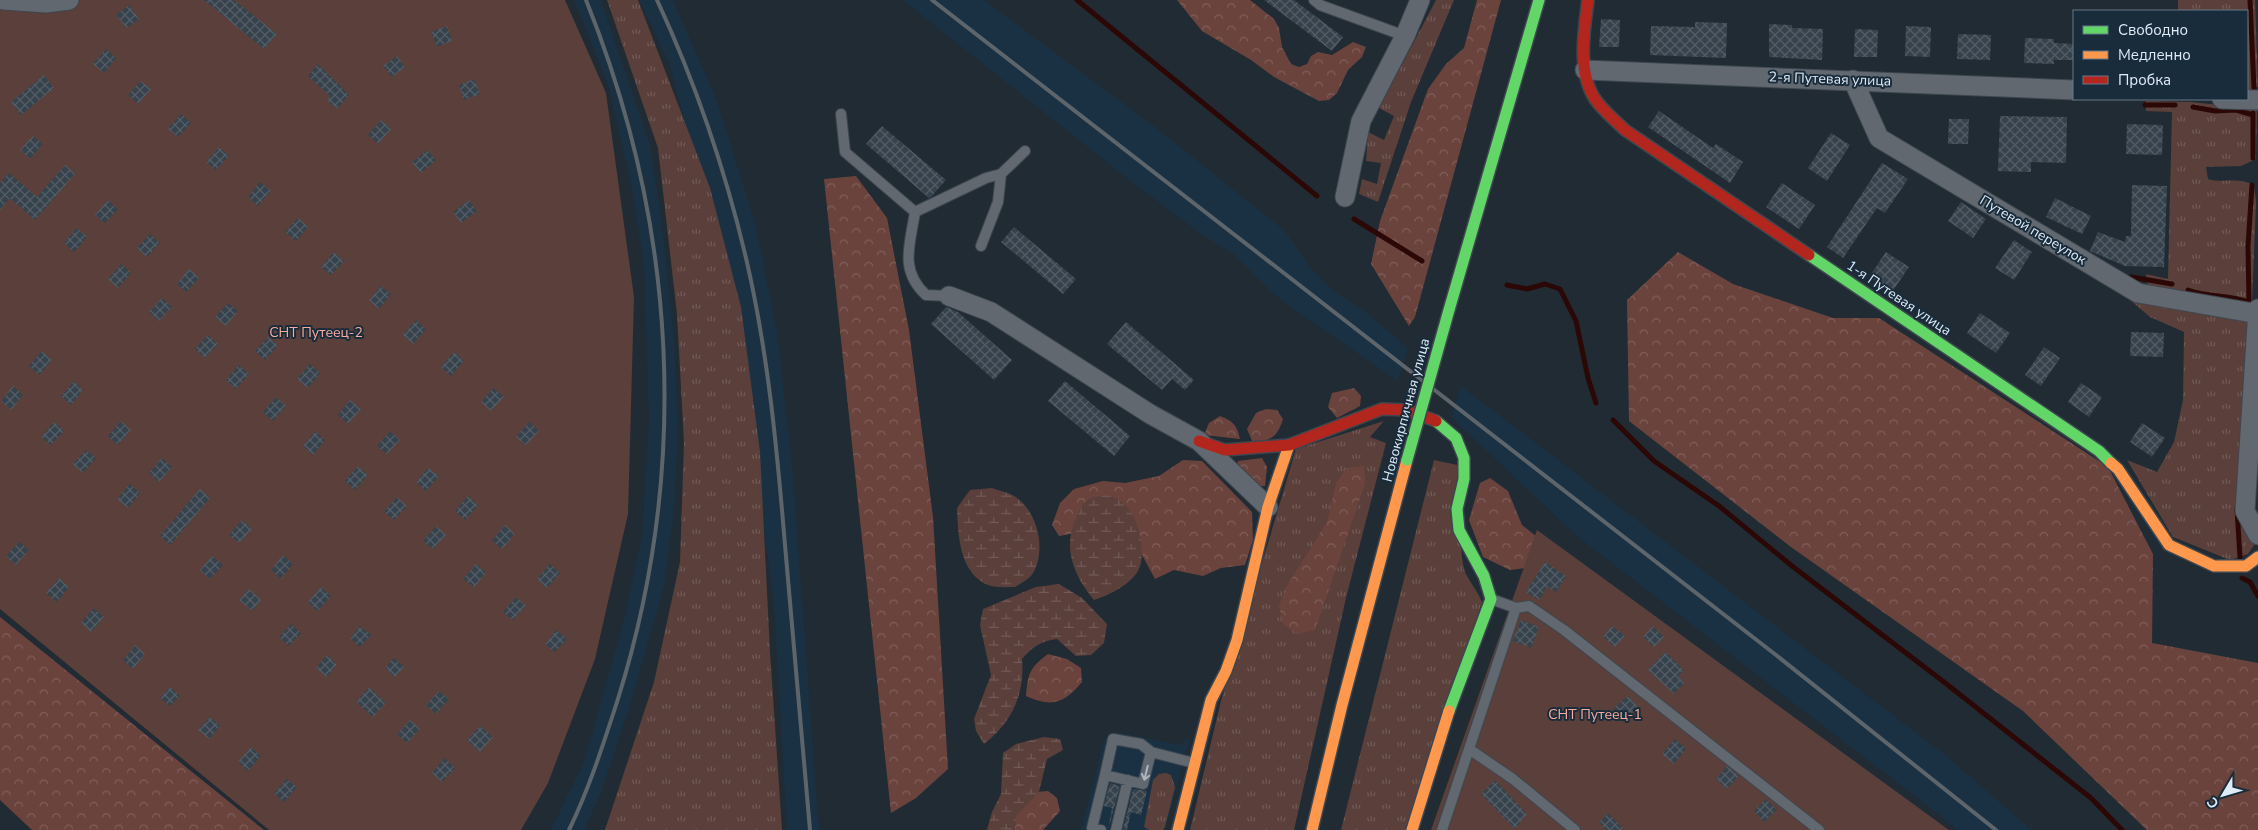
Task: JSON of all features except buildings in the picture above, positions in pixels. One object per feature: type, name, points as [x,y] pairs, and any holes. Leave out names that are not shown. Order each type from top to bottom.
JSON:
[{"type":"street","points":[[4,0],[46,3],[69,0]]},
{"type":"street","points":[[1345,197],[1361,121],[1405,36],[1420,0]]},
{"type":"street","name":"Новокирпичная улица","points":[[1312,830],[1342,705],[1407,460],[1539,0]]},
{"type":"street","name":"1-я Путевая улица","points":[[1588,0],[1585,19],[1585,70],[1593,96],[1625,130],[2099,451],[2118,469],[2168,545],[2214,566],[2246,566],[2258,557]]},
{"type":"street","name":"2-я Путевая улица","points":[[1585,70],[2073,90]]},
{"type":"street","name":"Путевой переулок","points":[[1853,80],[1879,138],[2138,293],[2258,314]]},
{"type":"street","points":[[948,296],[991,312],[1150,414],[1199,441],[1225,450],[1289,445],[1382,409],[1407,410],[1436,421],[1456,438],[1464,458],[1464,478],[1456,508],[1459,530],[1484,576],[1490,599],[1446,718],[1412,830]]},
{"type":"street","points":[[2258,309],[2245,511],[2248,520],[2258,535]]},
{"type":"street","points":[[1199,441],[1268,507]]},
{"type":"street","points":[[1178,830],[1211,700],[1226,670],[1237,640],[1268,507],[1289,445]]},
{"type":"lane","points":[[1314,0],[1320,4],[1405,36]]},
{"type":"lane","points":[[841,114],[844,152],[915,212]]},
{"type":"lane","points":[[915,212],[986,178],[1001,174],[1025,151]]},
{"type":"lane","points":[[981,246],[998,202],[1001,174]]},
{"type":"lane","points":[[915,212],[907,266],[915,285],[926,295],[948,296]]},
{"type":"lane","points":[[1490,599],[1516,608],[1529,606],[1564,630],[1819,830]]},
{"type":"lane","points":[[1442,830],[1516,608]]},
{"type":"lane","points":[[1095,829],[1114,739],[1141,744],[1151,752],[1195,763]]},
{"type":"lane","points":[[1469,749],[1513,779],[1575,830]]},
{"type":"lane","points":[[1105,775],[1143,784],[1151,752]]},
{"type":"lane","points":[[1116,830],[1128,780]]},
{"type":"shaded area","points":[[574,0],[601,0],[651,149],[663,233],[674,340],[678,433],[674,510],[664,587],[630,705],[601,793],[584,830],[551,830],[584,762],[624,620],[642,536],[649,419],[644,265],[631,185],[608,85]]},
{"type":"shaded area","points":[[639,0],[673,0],[717,101],[756,226],[777,331],[792,464],[819,830],[787,830],[774,606],[739,335],[670,65]]},
{"type":"shaded area","points":[[903,0],[984,0],[1155,127],[1285,231],[1310,267],[1334,291],[1368,314],[1408,348],[1398,381],[1274,294],[1235,255],[1200,233],[1128,179]]},
{"type":"shaded area","points":[[1461,386],[1945,755],[2032,830],[1959,830],[1577,536],[1451,417]]},
{"type":"shaded area","points":[[1120,733],[1179,745],[1190,737],[1165,830],[1081,830],[1104,740],[1113,734]]},
{"type":"green space","name":"СНТ Путеец-2","points":[[0,0],[565,0],[606,93],[634,297],[628,514],[595,659],[548,783],[521,830],[269,830],[0,609]]},
{"type":"green space","points":[[607,0],[638,0],[710,188],[741,307],[760,452],[770,652],[782,830],[605,830],[654,682],[680,562],[684,443],[677,314],[658,148]]},
{"type":"green space","points":[[1177,0],[1250,0],[1274,19],[1279,28],[1282,47],[1291,64],[1299,67],[1307,64],[1311,56],[1318,52],[1332,55],[1353,42],[1366,47],[1362,57],[1348,70],[1337,93],[1329,100],[1319,101],[1274,77],[1251,60],[1202,31]]},
{"type":"green space","points":[[1436,0],[1454,0],[1411,102],[1378,202],[1359,194],[1362,179],[1377,184],[1381,163],[1366,161],[1368,132],[1384,140],[1394,116],[1379,108]]},
{"type":"green space","points":[[1477,0],[1501,0],[1415,317],[1409,326],[1371,264],[1380,221],[1428,89],[1446,64],[1464,48]]},
{"type":"green space","points":[[2178,0],[2255,0],[2258,87],[2248,91],[2248,10],[2178,10]]},
{"type":"green space","points":[[2146,101],[2191,102],[2257,109],[2256,159],[2241,166],[2206,167],[2208,179],[2243,181],[2254,186],[2256,201],[2252,303],[2245,304],[2148,288],[2146,274],[2168,279],[2172,112],[2146,111]]},
{"type":"green space","points":[[856,176],[887,218],[909,330],[933,517],[948,769],[916,798],[891,813],[824,179]]},
{"type":"green space","points":[[1678,252],[1733,284],[1833,318],[1879,318],[2108,467],[2153,554],[2152,643],[2258,663],[2258,830],[2147,830],[2023,711],[1791,547],[1629,421],[1627,300]]},
{"type":"green space","points":[[2129,299],[2171,309],[2253,317],[2250,530],[2255,544],[2248,554],[2230,560],[2173,537],[2127,460],[2157,472],[2174,442],[2183,400],[2184,332],[2150,317]]},
{"type":"green space","points":[[1354,388],[1361,396],[1360,406],[1337,418],[1328,407],[1332,393]]},
{"type":"green space","points":[[1266,409],[1277,410],[1283,419],[1281,425],[1276,434],[1269,439],[1253,443],[1247,429],[1256,413]]},
{"type":"green space","points":[[1220,416],[1234,424],[1240,439],[1204,435],[1209,423]]},
{"type":"green space","points":[[1384,421],[1370,437],[1386,443],[1346,598],[1294,830],[1190,830],[1221,701],[1296,449]]},
{"type":"green space","points":[[1262,458],[1267,467],[1265,486],[1255,486],[1236,469],[1238,461]]},
{"type":"green space","points":[[1183,460],[1202,461],[1252,512],[1253,540],[1245,565],[1221,568],[1203,576],[1174,570],[1155,579],[1134,540],[1075,533],[1059,536],[1052,525],[1060,503],[1074,489],[1103,481],[1125,483],[1159,476]]},
{"type":"green space","points":[[1434,460],[1462,466],[1461,548],[1465,572],[1482,602],[1406,830],[1341,830]]},
{"type":"green space","points":[[1364,466],[1365,484],[1315,630],[1298,634],[1283,624],[1279,606],[1285,589],[1327,522],[1336,483],[1347,468]]},
{"type":"green space","points":[[1490,478],[1508,491],[1522,525],[1542,541],[1535,567],[1510,570],[1483,557],[1469,520],[1480,483]]},
{"type":"green space","points":[[992,488],[1012,495],[1022,503],[1029,511],[1038,533],[1039,556],[1036,567],[1031,576],[1015,587],[991,586],[978,579],[971,572],[962,552],[957,508],[970,490]]},
{"type":"green space","points":[[1108,495],[1121,501],[1133,516],[1140,536],[1142,557],[1136,574],[1127,583],[1112,593],[1094,600],[1081,581],[1072,561],[1070,540],[1077,516],[1085,502],[1093,497]]},
{"type":"green space","name":"СНТ Путеец-1","points":[[1537,530],[1949,830],[1431,830]]},
{"type":"green space","points":[[1059,584],[1082,598],[1107,624],[1104,643],[1091,655],[1076,656],[1057,639],[1037,645],[1029,651],[1022,659],[1021,684],[1015,706],[1002,726],[984,744],[976,731],[974,719],[991,675],[980,625],[983,609],[1036,587]]},
{"type":"green space","points":[[0,617],[264,830],[32,830],[0,800]]},
{"type":"green space","points":[[1048,654],[1067,659],[1081,668],[1082,682],[1063,699],[1044,702],[1026,696],[1033,668]]},
{"type":"green space","points":[[1044,737],[1060,739],[1063,750],[1047,759],[1039,792],[1016,816],[1015,830],[987,830],[992,812],[1001,794],[1003,753],[1016,744]]},
{"type":"green space","points":[[1166,773],[1171,775],[1175,787],[1165,827],[1163,830],[1149,830],[1144,827],[1153,780],[1159,774]]},
{"type":"green space","points":[[1048,791],[1057,798],[1060,811],[1043,830],[1005,830],[1024,793]]},
{"type":"waterway","points":[[1077,0],[1317,196]]},
{"type":"waterway","points":[[2250,0],[2254,88]]},
{"type":"waterway","points":[[2145,105],[2175,105]]},
{"type":"waterway","points":[[2193,107],[2215,111],[2236,110],[2253,115]]},
{"type":"waterway","points":[[2253,113],[2253,158]]},
{"type":"waterway","points":[[2188,290],[2249,302],[2248,246],[2252,185]]},
{"type":"waterway","points":[[1354,219],[1422,261]]},
{"type":"waterway","points":[[2131,277],[2172,284]]},
{"type":"waterway","points":[[1507,285],[1527,289],[1545,284],[1560,289],[1576,321],[1588,378],[1596,403]]},
{"type":"waterway","points":[[1613,420],[1654,461],[1719,506],[1792,566],[1944,682],[2091,798],[2122,830]]},
{"type":"waterway","points":[[2237,509],[2240,557]]},
{"type":"waterway","points":[[2242,578],[2250,582],[2258,596]]},
{"type":"railway","points":[[569,830],[589,783],[617,702],[641,614],[656,525],[664,437],[663,348],[655,260],[640,172],[616,85],[586,0]]},
{"type":"railway","points":[[657,0],[684,62],[719,159],[738,225],[754,293],[766,365],[779,473],[810,830]]},
{"type":"railway","points":[[932,0],[1776,655],[1996,830]]},
{"type":"traffic: fast","points":[[1449,310],[1539,0]]},
{"type":"traffic: fast","points":[[1809,255],[2099,451],[2111,463]]},
{"type":"traffic: fast","points":[[1407,460],[1449,310]]},
{"type":"traffic: fast","points":[[1436,421],[1456,438],[1464,458],[1464,479],[1457,509],[1459,530],[1484,576],[1491,599],[1449,711]]},
{"type":"traffic: slow","points":[[1178,830],[1211,700],[1226,671],[1237,640],[1268,507],[1289,445]]},
{"type":"traffic: slow","points":[[1312,830],[1342,705],[1407,460]]},
{"type":"traffic: slow","points":[[2111,463],[2118,469],[2169,545],[2214,566],[2246,566],[2258,557]]},
{"type":"traffic: slow","points":[[1412,830],[1449,711]]},
{"type":"traffic: jam","points":[[1588,0],[1583,51],[1584,64],[1589,88],[1602,108],[1625,130],[1809,255]]},
{"type":"traffic: jam","points":[[1199,441],[1225,450],[1289,445],[1382,409],[1407,410],[1436,421]]}]
